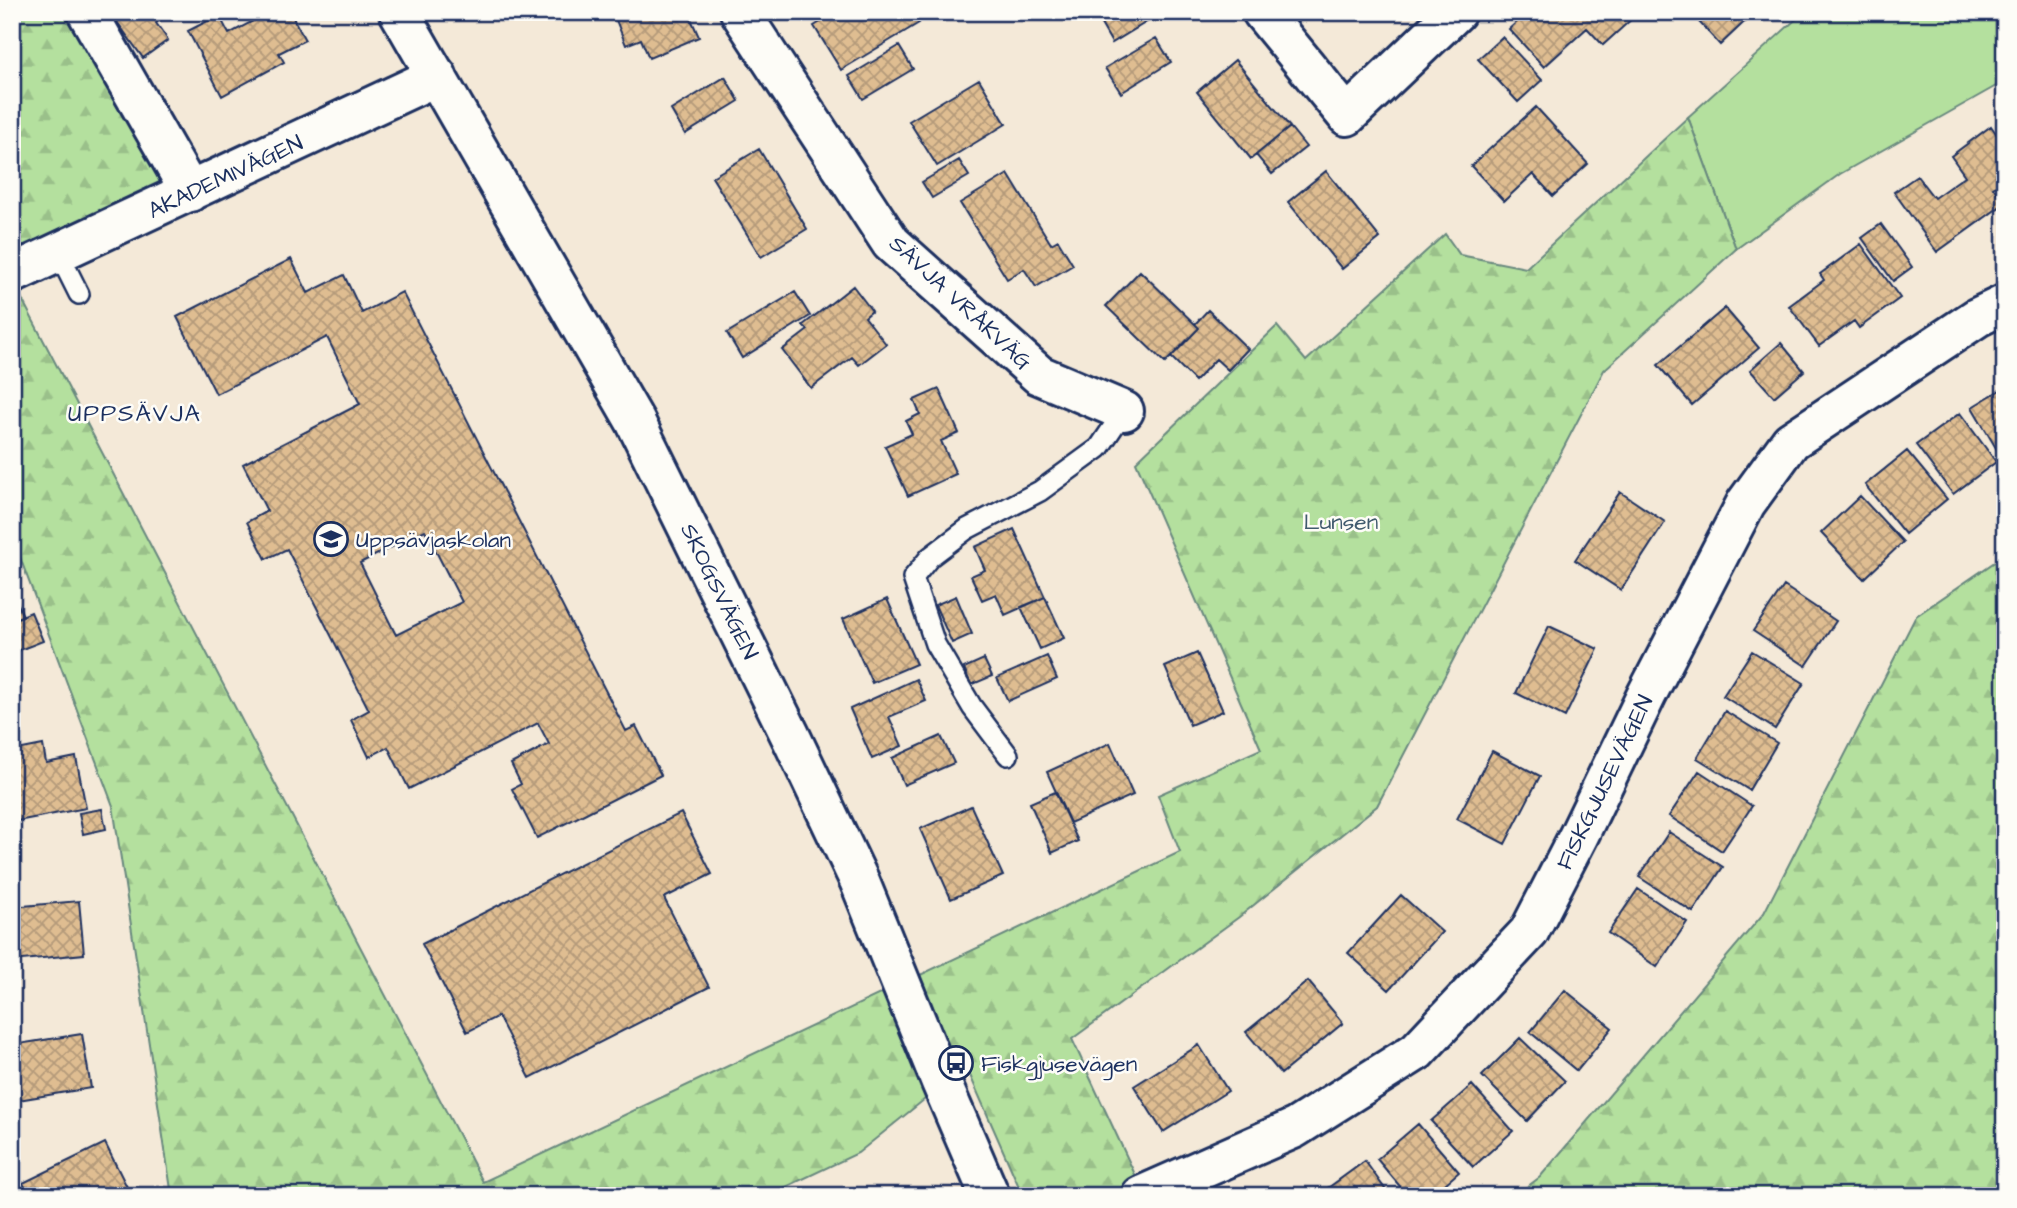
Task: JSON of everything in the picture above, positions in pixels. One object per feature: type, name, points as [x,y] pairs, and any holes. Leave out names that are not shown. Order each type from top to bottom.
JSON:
[{"type":"street","points":[[88,12],[190,192]]},
{"type":"street","name":"SKOGSVÄGEN","points":[[399,12],[635,421],[785,722],[859,880],[990,1196]]},
{"type":"street","name":"SÄVJA VRÅKVÄG","points":[[740,12],[891,243],[1039,374],[1124,411]]},
{"type":"street","points":[[1262,12],[1347,116],[1456,12]]},
{"type":"street","name":"AKADEMIVÄGEN","points":[[12,274],[437,76]]},
{"type":"street","name":"FISKGJUSEVÄGEN","points":[[1141,1196],[1295,1128],[1417,1051],[1529,932],[1647,694],[1746,503],[1791,441],[1978,317],[2005,304]]},
{"type":"lane","points":[[59,254],[79,294]]},
{"type":"lane","points":[[1008,755],[972,707],[935,644],[913,578],[930,557],[967,529],[1040,491],[1099,448],[1124,411]]},
{"type":"green space","points":[[12,12],[87,12],[190,192],[12,258]]},
{"type":"green space","points":[[1804,12],[2005,12],[2005,81],[1840,174],[1736,249],[1688,117]]},
{"type":"green space","name":"Lunsen","points":[[1688,117],[1736,249],[1604,370],[1377,806],[1239,917],[1072,1039],[1145,1196],[1023,1196],[966,1066],[858,1153],[767,1196],[614,1196],[608,1185],[587,1196],[172,1196],[113,806],[12,536],[12,280],[483,1182],[1180,852],[1158,795],[1261,749],[1136,462],[1277,326],[1306,361],[1445,234],[1460,255],[1526,268]]},
{"type":"green space","points":[[2005,555],[2005,1196],[1515,1196],[1540,1177],[1764,913],[1916,616]]},
{"type":"building","points":[[125,12],[163,12],[166,16],[156,23],[168,40],[143,58],[115,19]]},
{"type":"building","points":[[270,12],[290,12],[305,40],[279,53],[284,62],[222,96],[188,31],[219,15],[229,34]]},
{"type":"building","points":[[620,12],[688,12],[699,37],[649,58],[641,39],[626,45],[614,15]]},
{"type":"building","points":[[837,12],[913,12],[919,23],[841,70],[814,26]]},
{"type":"building","points":[[1094,12],[1163,12],[1112,43]]},
{"type":"building","points":[[1528,12],[1630,12],[1634,17],[1603,45],[1587,28],[1544,67],[1509,29]]},
{"type":"building","points":[[1690,12],[1755,12],[1720,45]]},
{"type":"building","points":[[1502,37],[1542,80],[1518,102],[1478,59]]},
{"type":"building","points":[[1156,38],[1171,62],[1121,93],[1105,68]]},
{"type":"building","points":[[899,46],[913,69],[863,99],[849,76]]},
{"type":"building","points":[[1235,60],[1290,127],[1251,159],[1197,92]]},
{"type":"building","points":[[725,77],[739,101],[685,134],[671,110]]},
{"type":"building","points":[[979,79],[1006,124],[937,166],[909,121]]},
{"type":"building","points":[[1536,107],[1588,164],[1553,196],[1533,174],[1504,201],[1471,166]]},
{"type":"building","points":[[1991,126],[2005,146],[2005,179],[1993,187],[2005,203],[1937,252],[1894,192],[1917,176],[1934,198],[1965,176],[1951,156]]},
{"type":"building","points":[[1290,127],[1306,147],[1272,174],[1256,155]]},
{"type":"building","points":[[759,149],[807,229],[761,257],[712,177]]},
{"type":"building","points":[[959,160],[969,176],[932,198],[922,182]]},
{"type":"building","points":[[1326,171],[1380,238],[1342,269],[1288,202]]},
{"type":"building","points":[[1008,174],[1051,244],[1058,240],[1073,265],[1036,287],[1024,269],[1007,279],[960,203]]},
{"type":"building","points":[[1881,224],[1912,267],[1893,281],[1862,238]]},
{"type":"building","points":[[1861,244],[1900,298],[1859,328],[1854,321],[1819,346],[1789,306],[1824,280],[1820,274]]},
{"type":"building","name":"Uppsävjaskolan","points":[[291,259],[308,293],[344,275],[362,313],[402,292],[626,731],[636,726],[661,775],[537,838],[512,789],[521,784],[511,764],[549,744],[538,723],[409,789],[388,747],[369,757],[351,720],[369,710],[287,549],[266,559],[247,522],[267,511],[243,464],[360,404],[327,337],[216,394],[177,317]],"holes":[[[425,530],[462,602],[396,635],[360,563]]]},
{"type":"building","points":[[1140,271],[1199,328],[1165,363],[1106,306]]},
{"type":"building","points":[[853,286],[872,311],[865,317],[886,344],[859,365],[852,357],[811,388],[782,350],[808,330],[803,325]]},
{"type":"building","points":[[795,292],[810,316],[742,358],[727,333]]},
{"type":"building","points":[[1725,308],[1759,348],[1692,405],[1658,365]]},
{"type":"building","points":[[1208,310],[1248,349],[1228,370],[1216,359],[1195,381],[1171,357],[1199,328],[1195,324]]},
{"type":"building","points":[[1781,343],[1804,371],[1774,397],[1750,370]]},
{"type":"building","points":[[2005,387],[2005,459],[2003,460],[1972,407]]},
{"type":"building","points":[[939,389],[959,433],[941,441],[956,474],[908,496],[885,446],[912,434],[906,421],[920,414],[914,400]]},
{"type":"building","points":[[1960,413],[1996,462],[1953,494],[1916,445]]},
{"type":"building","points":[[1907,451],[1947,499],[1905,534],[1865,485]]},
{"type":"building","points":[[1620,492],[1665,522],[1621,590],[1575,560]]},
{"type":"building","points":[[1860,496],[1903,542],[1864,579],[1821,533]]},
{"type":"building","points":[[1014,529],[1045,597],[1005,615],[996,594],[982,600],[971,576],[985,570],[975,547]]},
{"type":"building","points":[[1784,586],[1836,621],[1806,666],[1753,631]]},
{"type":"building","points":[[12,590],[23,616],[12,620]]},
{"type":"building","points":[[956,596],[972,634],[952,643],[935,605]]},
{"type":"building","points":[[1045,597],[1064,638],[1040,649],[1021,607]]},
{"type":"building","points":[[887,599],[916,664],[872,683],[843,619]]},
{"type":"building","points":[[31,612],[43,641],[12,653],[12,620]]},
{"type":"building","points":[[1549,626],[1598,649],[1565,717],[1516,693]]},
{"type":"building","points":[[1752,651],[1804,683],[1775,729],[1723,696]]},
{"type":"building","points":[[1197,653],[1223,711],[1190,725],[1165,667]]},
{"type":"building","points":[[1047,656],[1057,679],[1008,701],[997,678]]},
{"type":"building","points":[[984,659],[992,676],[971,685],[964,668]]},
{"type":"building","points":[[916,679],[926,701],[889,717],[902,746],[872,759],[850,709]]},
{"type":"building","points":[[1725,711],[1777,743],[1749,790],[1697,758]]},
{"type":"building","points":[[941,736],[954,763],[904,785],[892,758]]},
{"type":"building","points":[[1110,743],[1133,795],[1070,823],[1047,772]]},
{"type":"building","points":[[43,745],[46,763],[76,757],[86,808],[12,822],[12,751]]},
{"type":"building","points":[[1492,751],[1540,776],[1505,844],[1457,819]]},
{"type":"building","points":[[1699,771],[1752,806],[1722,851],[1669,816]]},
{"type":"building","points":[[1055,792],[1078,841],[1052,853],[1030,803]]},
{"type":"building","points":[[971,806],[1003,876],[951,899],[920,829]]},
{"type":"building","points":[[102,809],[106,829],[83,834],[79,813]]},
{"type":"building","points":[[681,813],[712,874],[664,898],[709,987],[530,1078],[498,1016],[467,1032],[422,944]]},
{"type":"building","points":[[1669,832],[1723,867],[1693,912],[1639,877]]},
{"type":"building","points":[[1638,889],[1687,922],[1657,967],[1608,933]]},
{"type":"building","points":[[1401,895],[1442,932],[1389,990],[1348,953]]},
{"type":"building","points":[[79,901],[84,954],[12,961],[12,907]]},
{"type":"building","points":[[1308,981],[1343,1023],[1281,1074],[1246,1032]]},
{"type":"building","points":[[1565,990],[1612,1028],[1577,1071],[1530,1032]]},
{"type":"building","points":[[82,1034],[91,1088],[12,1101],[12,1045]]},
{"type":"building","points":[[1520,1038],[1565,1081],[1527,1121],[1482,1076]]},
{"type":"building","points":[[1199,1045],[1228,1091],[1163,1132],[1134,1086]]},
{"type":"building","points":[[1472,1085],[1513,1131],[1473,1167],[1431,1121]]},
{"type":"building","points":[[1418,1124],[1459,1172],[1431,1196],[1408,1196],[1377,1159]]},
{"type":"building","points":[[105,1143],[130,1193],[125,1196],[29,1196],[23,1183]]},
{"type":"building","points":[[1365,1161],[1390,1196],[1323,1196],[1321,1193]]},
{"type":"place","name":"Uppsävjaskolan","points":[[331,539]]},
{"type":"place","name":"Fiskgjusevägen","points":[[956,1063]]},
{"type":"district","name":"UPPSÄVJA","points":[[135,413]]}]
